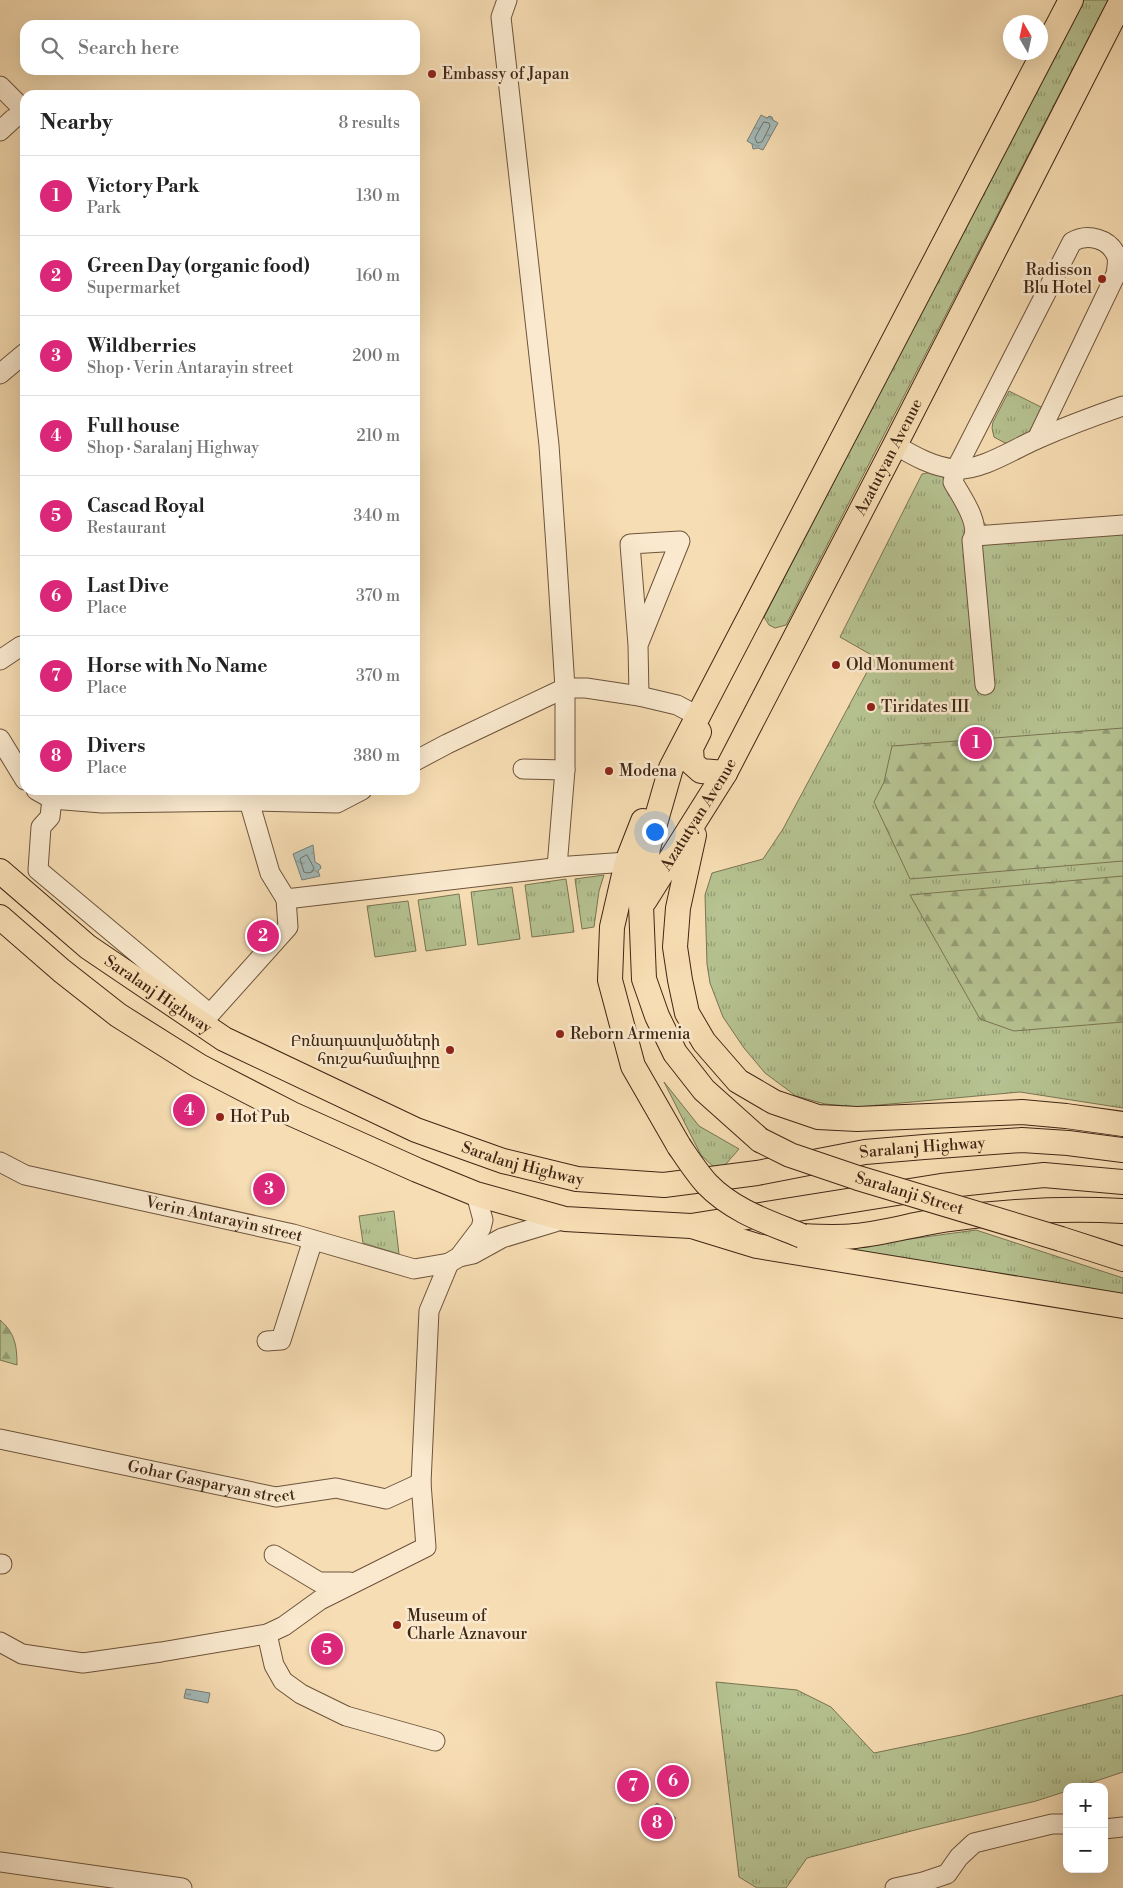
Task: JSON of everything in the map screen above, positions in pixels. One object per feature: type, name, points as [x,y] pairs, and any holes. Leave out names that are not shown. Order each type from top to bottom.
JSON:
[{"type":"main road","name":"Azatutyan Avenue","points":[[760,1140],[704,1090],[675,1053],[657,1016],[644,979],[641,905],[648,848],[671,768],[1071,0]]},
{"type":"main road","name":"Azatutyan Avenue","points":[[641,905],[725,773],[1122,0]]},
{"type":"main road","points":[[725,773],[701,771],[692,763],[691,748],[724,680],[726,661]]},
{"type":"main road","points":[[671,768],[640,826],[627,862],[612,927],[610,980],[633,1066],[679,1146],[707,1184],[727,1201],[750,1215],[802,1236],[833,1238],[858,1236],[948,1219],[1020,1211],[1093,1210],[1123,1212]]},
{"type":"main road","points":[[700,813],[678,908],[675,947],[687,1012],[704,1042],[738,1081],[774,1102],[818,1117],[857,1119],[1022,1112],[1123,1124]]},
{"type":"main road","name":"Saralanj Highway","points":[[0,871],[88,947],[224,1039],[416,1130],[503,1161],[577,1179],[664,1185],[756,1173],[866,1152],[924,1146],[1022,1140],[1068,1143],[1123,1150]]},
{"type":"main road","points":[[0,917],[62,971],[118,1015],[199,1066],[292,1114],[416,1170],[476,1194],[565,1220],[691,1226],[941,1186],[1044,1175],[1123,1182]]},
{"type":"main road","name":"Saralanji Street","points":[[760,1140],[790,1155],[858,1178],[1123,1259]]},
{"type":"main road","points":[[691,1226],[757,1246],[1123,1306]]},
{"type":"street","points":[[507,0],[501,17],[549,445],[565,688],[565,770],[557,867]]},
{"type":"street","points":[[0,86],[20,106]]},
{"type":"street","points":[[0,131],[20,114]]},
{"type":"street","points":[[984,685],[972,540],[975,536],[974,521],[953,482],[956,469],[1072,242],[1080,237],[1090,237],[1102,241],[1117,256],[1116,274],[1037,439]]},
{"type":"street","points":[[0,374],[20,357]]},
{"type":"street","points":[[895,445],[927,462],[956,469],[985,463],[1037,439],[1123,406]]},
{"type":"street","points":[[975,536],[1123,525]]},
{"type":"street","points":[[638,645],[680,541],[630,544],[638,645],[639,696]]},
{"type":"street","points":[[0,660],[20,647]]},
{"type":"street","points":[[420,758],[565,688],[586,688],[639,696],[676,705],[698,716]]},
{"type":"street","points":[[0,739],[20,772]]},
{"type":"street","points":[[523,769],[565,770]]},
{"type":"street","points":[[249,801],[270,873],[286,899],[288,927],[210,1014],[38,870],[41,827],[50,817],[44,795],[102,803],[249,801],[336,797]]},
{"type":"street","points":[[286,899],[557,867],[627,862]]},
{"type":"street","name":"Verin Antarayin street","points":[[0,1162],[25,1175],[293,1234],[414,1269],[473,1254],[502,1238],[565,1220]]},
{"type":"street","points":[[0,1642],[22,1654],[83,1663],[267,1634],[284,1626],[320,1600],[426,1547],[421,1483],[429,1311],[454,1260],[481,1228],[483,1220],[476,1194]]},
{"type":"street","points":[[267,1341],[281,1340],[313,1240]]},
{"type":"street","name":"Gohar Gasparyan street","points":[[0,1439],[276,1497],[336,1488],[386,1499],[421,1483]]},
{"type":"street","points":[[274,1555],[319,1582],[343,1583],[359,1580]]},
{"type":"street","points":[[267,1634],[274,1665],[282,1681],[301,1694],[346,1716],[435,1742]]},
{"type":"street","points":[[895,1888],[947,1874],[959,1857],[974,1843],[1052,1824],[1063,1824]]},
{"type":"street","points":[[1108,1828],[1123,1826]]},
{"type":"street","points":[[0,1862],[182,1888]]},
{"type":"green space","points":[[1083,0],[1108,0],[786,625],[775,628],[769,625],[764,617]]},
{"type":"green space","points":[[1009,391],[1043,408],[1033,427],[1025,436],[1019,440],[1005,443],[994,437],[992,428],[993,422]]},
{"type":"green space","points":[[937,471],[989,528],[1123,527],[1123,1108],[1020,1092],[858,1107],[825,1104],[796,1096],[765,1073],[744,1048],[723,1017],[710,983],[707,964],[705,895],[712,873],[763,859],[783,829],[875,657],[840,637],[922,474]]},
{"type":"green space","points":[[1123,728],[1123,861],[910,879],[874,802],[884,782],[892,746]]},
{"type":"green space","points":[[604,875],[599,891],[594,927],[582,929],[575,879]]},
{"type":"green space","points":[[1123,876],[1123,1022],[1014,1031],[980,1019],[910,895]]},
{"type":"green space","points":[[566,879],[574,932],[532,937],[525,885]]},
{"type":"green space","points":[[512,887],[520,939],[478,945],[471,892]]},
{"type":"green space","points":[[459,894],[466,945],[426,951],[418,900]]},
{"type":"green space","points":[[408,901],[416,951],[375,957],[367,906]]},
{"type":"green space","points":[[664,1082],[699,1126],[739,1149],[719,1172],[701,1155]]},
{"type":"green space","points":[[394,1211],[399,1254],[363,1243],[359,1216]]},
{"type":"green space","points":[[976,1230],[1123,1278],[1123,1297],[843,1254],[833,1246],[859,1246]]},
{"type":"green space","points":[[0,1320],[9,1330],[14,1340],[17,1365],[0,1360]]},
{"type":"green space","points":[[716,1682],[797,1690],[831,1707],[874,1753],[966,1734],[1123,1695],[1123,1772],[1090,1783],[1063,1783],[1063,1792],[1036,1801],[807,1858],[786,1888],[757,1888],[739,1877]]},
{"type":"water","points":[[761,115],[767,118],[769,116],[772,117],[778,123],[763,150],[753,149],[752,144],[747,141]]},
{"type":"water","points":[[313,845],[315,862],[321,868],[318,871],[320,876],[302,880],[293,854]]},
{"type":"water","points":[[186,1689],[210,1693],[208,1703],[184,1698]]},
{"type":"water","points":[[657,1803],[676,1818],[660,1838],[641,1822]]},
{"type":"place","name":"Embassy of Japan","points":[[432,74]]},
{"type":"place","name":"Radisson Blu Hotel","points":[[1102,279]]},
{"type":"place","name":"Old Monument","points":[[836,665]]},
{"type":"place","name":"Tiridates III","points":[[871,707]]},
{"type":"place","name":"Victory Park","points":[[976,743]]},
{"type":"place","name":"Modena","points":[[609,771]]},
{"type":"place","name":"Green Day (organic food)","points":[[263,936]]},
{"type":"place","name":"Reborn Armenia","points":[[560,1034]]},
{"type":"place","name":"Բռնադատվածների հուշահամալիրը","points":[[450,1050]]},
{"type":"place","name":"Full house","points":[[189,1110]]},
{"type":"place","name":"Hot Pub","points":[[220,1117]]},
{"type":"place","name":"Wildberries","points":[[269,1189]]},
{"type":"place","name":"Museum of Charle Aznavour","points":[[397,1625]]},
{"type":"place","name":"Cascad Royal","points":[[327,1649]]},
{"type":"place","name":"Last Dive","points":[[673,1781]]},
{"type":"place","name":"Horse with No Name","points":[[633,1786]]},
{"type":"place","name":"Divers","points":[[657,1823]]}]
